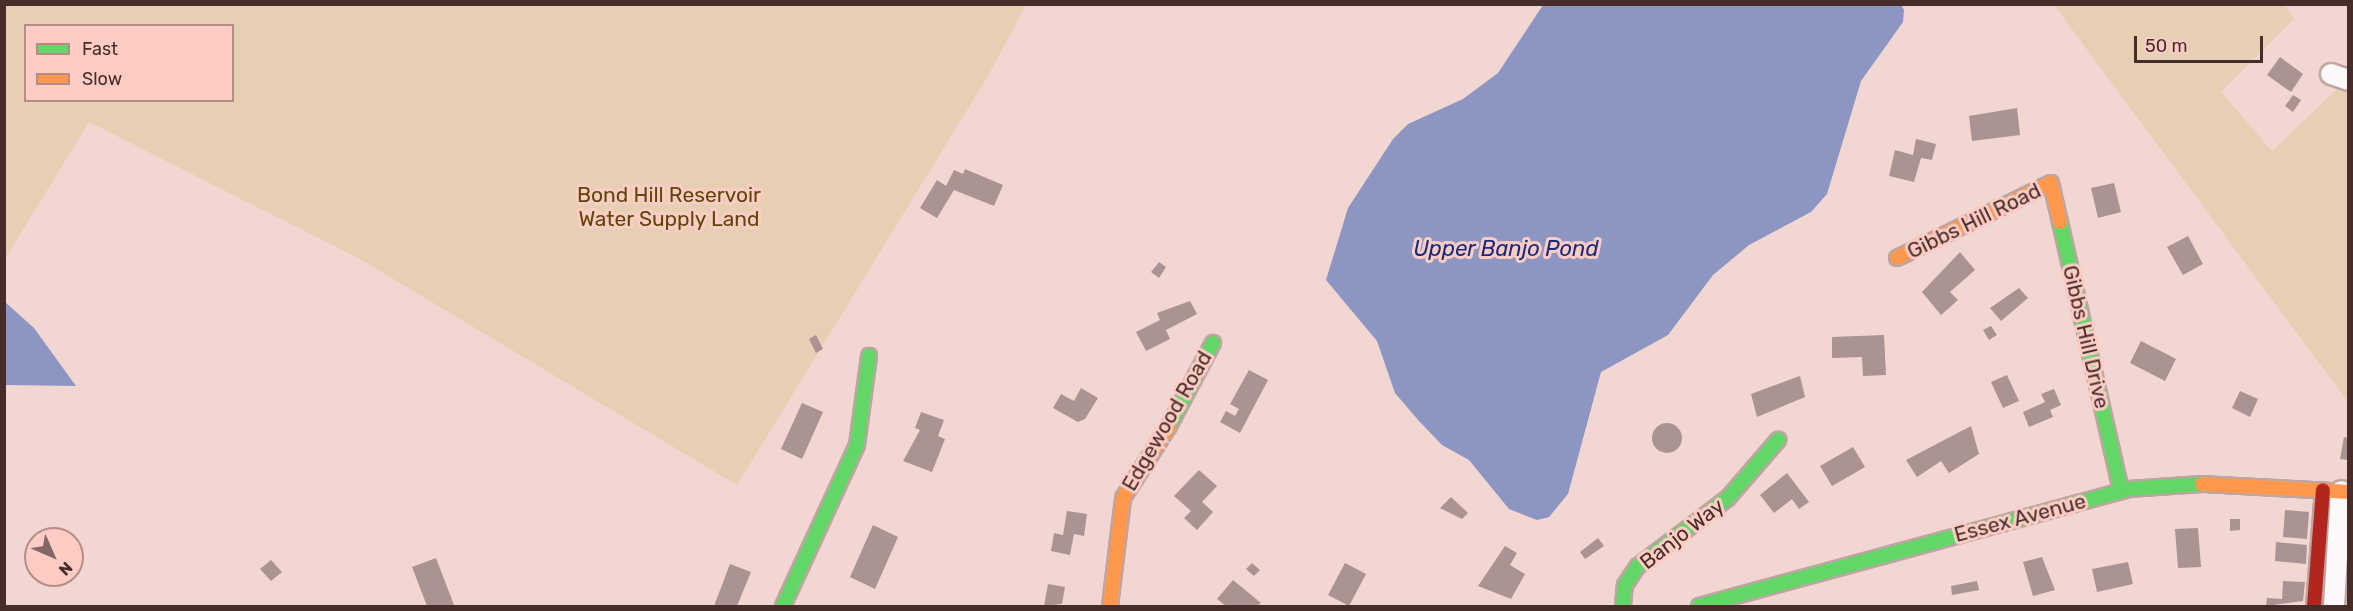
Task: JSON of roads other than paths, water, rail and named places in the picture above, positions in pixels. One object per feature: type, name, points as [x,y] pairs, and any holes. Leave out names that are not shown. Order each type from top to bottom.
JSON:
[{"type":"street","name":"Gibbs Hill Road","points":[[1897,258],[2051,183]]},
{"type":"street","name":"Gibbs Hill Drive","points":[[2051,183],[2121,491]]},
{"type":"street","name":"Edgewood Road","points":[[1110,606],[1123,498],[1169,427],[1213,343]]},
{"type":"street","points":[[783,606],[857,446],[869,356]]},
{"type":"street","name":"Banjo Way","points":[[1623,606],[1625,585],[1638,566],[1728,498],[1778,440]]},
{"type":"street","name":"Essex Avenue","points":[[1699,606],[2121,491],[2232,482],[2338,491]]},
{"type":"street","points":[[2314,606],[2338,491]]},
{"type":"street","points":[[2334,606],[2338,491]]},
{"type":"water","name":"Upper Banjo Pond","points":[[1901,4],[1904,10],[1903,22],[1861,81],[1827,194],[1811,212],[1749,245],[1713,275],[1668,335],[1601,372],[1568,494],[1549,517],[1537,520],[1509,509],[1469,460],[1442,445],[1419,421],[1395,393],[1377,341],[1326,280],[1348,208],[1393,139],[1408,124],[1463,99],[1498,73],[1543,5]]},
{"type":"water","points":[[5,302],[34,328],[76,386],[5,385]]},
{"type":"park label","name":"Bond Hill Reservoir Water Supply Land","points":[[669,207]]}]
